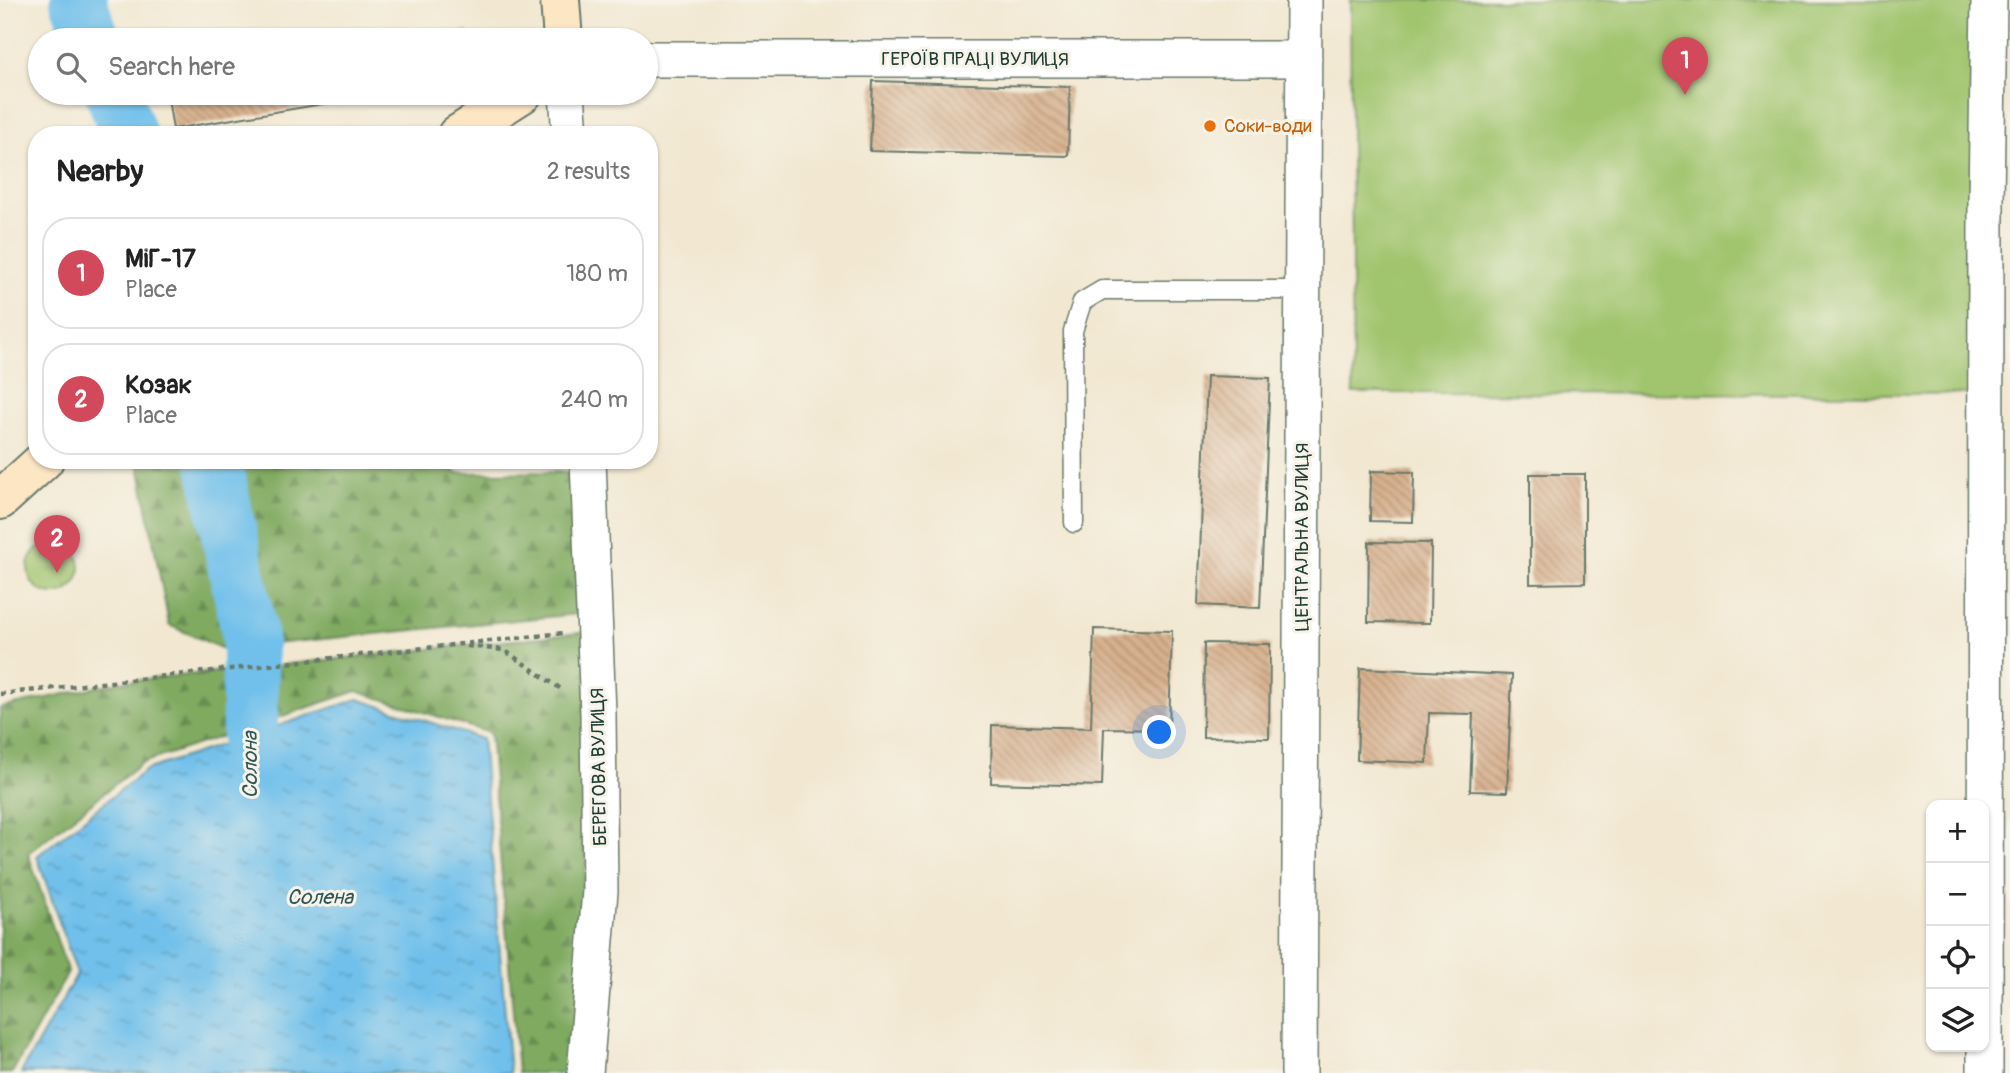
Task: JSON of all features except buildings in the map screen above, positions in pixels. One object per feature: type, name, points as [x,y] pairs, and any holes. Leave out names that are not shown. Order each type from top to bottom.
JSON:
[{"type":"main road","points":[[560,0],[563,28]]},
{"type":"main road","points":[[471,126],[504,105]]},
{"type":"main road","points":[[0,500],[34,469]]},
{"type":"street","name":"ЦЕНТРАЛЬНА ВУЛИЦЯ","points":[[1299,1073],[1304,0]]},
{"type":"street","points":[[1985,1073],[1986,228],[1999,67],[1989,0]]},
{"type":"street","name":"ГЕРОЇВ ПРАЦІ ВУЛИЦЯ","points":[[658,59],[1304,59]]},
{"type":"street","points":[[568,105],[569,126]]},
{"type":"street","name":"БЕРЕГОВА ВУЛИЦЯ","points":[[585,1073],[600,891],[596,629],[588,469]]},
{"type":"lane","points":[[1074,523],[1073,331],[1082,302],[1102,290],[1304,290]]},
{"type":"path","points":[[0,694],[596,629]]},
{"type":"path","points":[[459,646],[504,650],[598,713]]},
{"type":"green space","points":[[1350,0],[1981,0],[1974,394],[1353,393]]},
{"type":"green space","points":[[140,469],[454,469],[455,473],[577,472],[577,614],[223,649],[169,625]]},
{"type":"green space","points":[[54,542],[64,544],[72,550],[78,558],[78,578],[72,586],[64,592],[54,594],[44,592],[36,586],[30,578],[28,568],[30,558],[36,550],[44,544]]},
{"type":"green space","points":[[588,632],[591,780],[573,1073],[518,1073],[490,733],[357,691],[142,763],[28,853],[68,973],[12,1073],[0,1073],[0,708],[120,682]]},
{"type":"water","name":"Солена","points":[[358,699],[482,739],[510,1073],[21,1073],[77,974],[37,856],[146,770]]},
{"type":"waterway","name":"Солона","points":[[78,0],[88,28]]},
{"type":"waterway","name":"Солона","points":[[118,105],[126,126]]},
{"type":"waterway","name":"Солона","points":[[216,469],[250,636],[250,812]]},
{"type":"place","name":"МіГ-17","points":[[1685,95]]},
{"type":"place","name":"Соки-води","points":[[1210,126]]},
{"type":"place","name":"Козак","points":[[57,573]]}]
